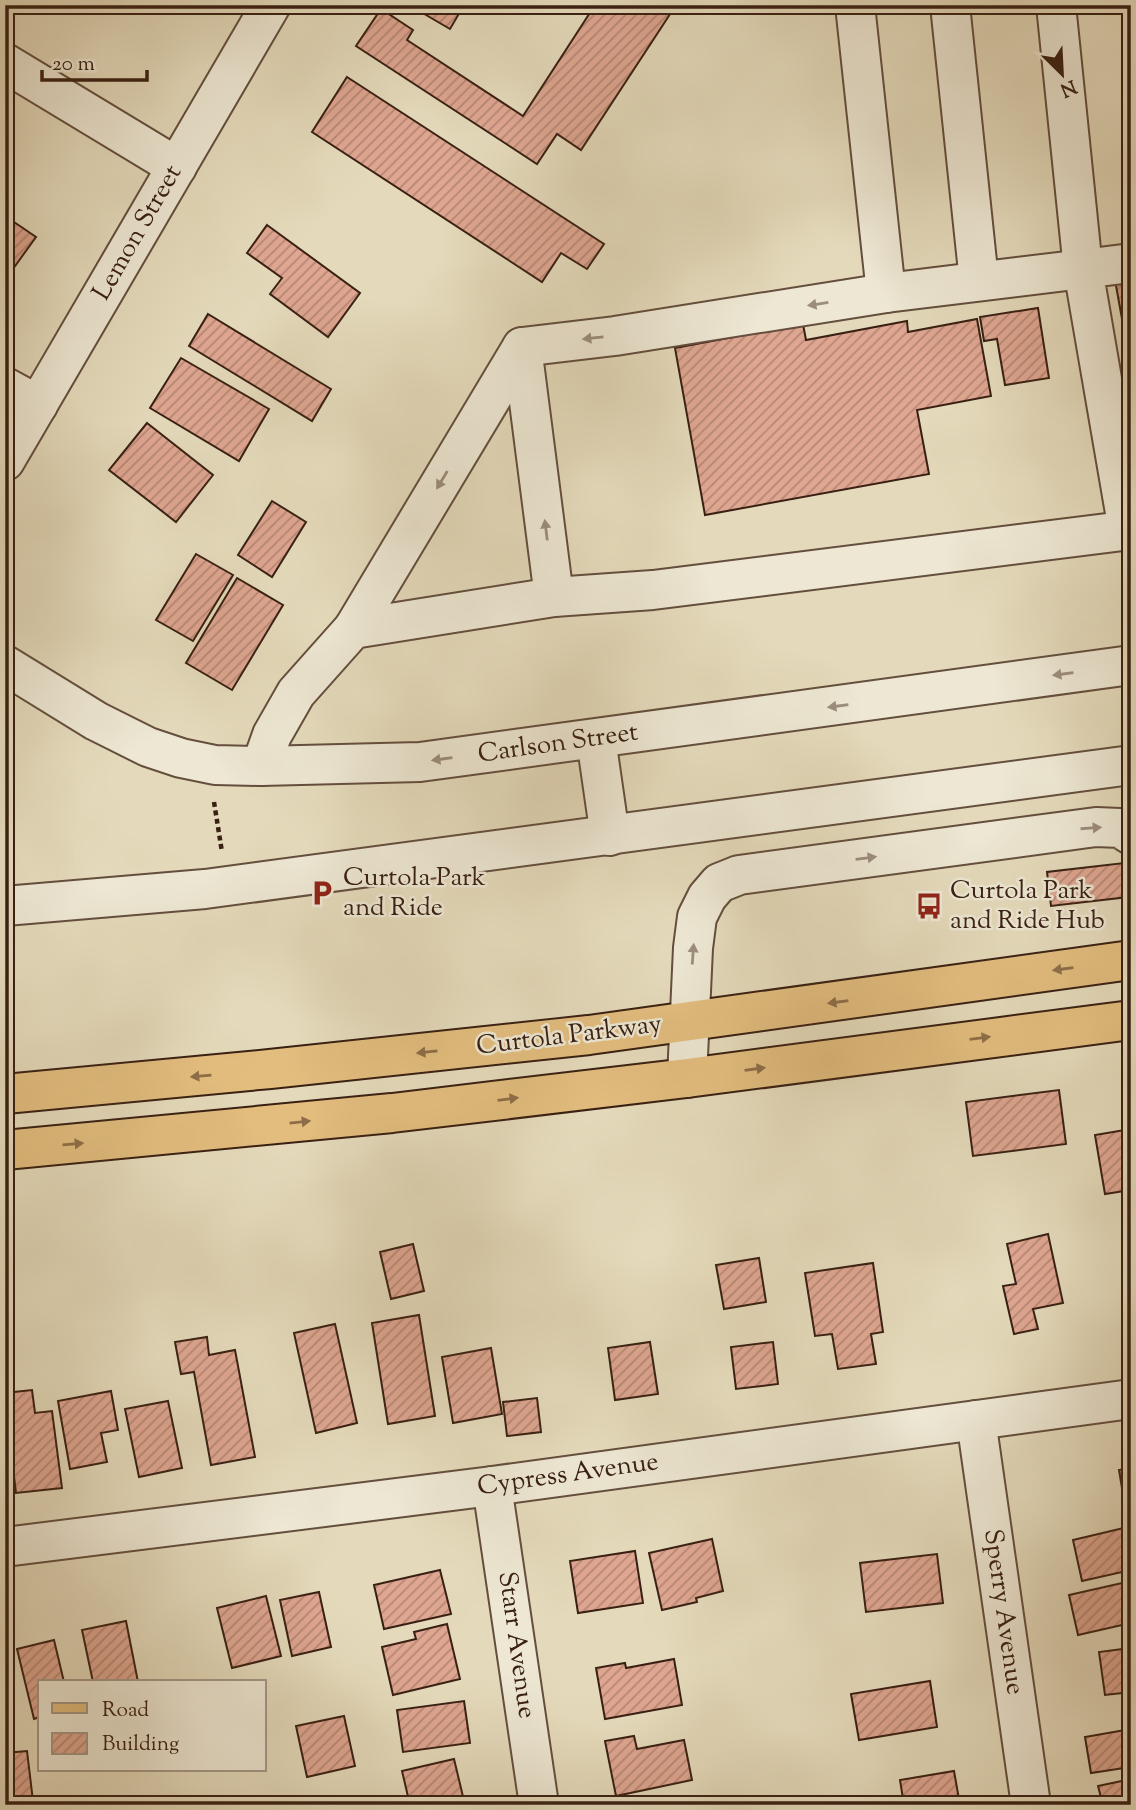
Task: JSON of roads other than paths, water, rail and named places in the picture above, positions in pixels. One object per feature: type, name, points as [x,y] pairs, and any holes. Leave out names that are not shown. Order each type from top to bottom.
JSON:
[{"type":"main road","name":"Curtola Parkway","points":[[5,1094],[284,1068],[690,1022],[1131,960]]},
{"type":"main road","points":[[5,1150],[392,1113],[687,1078],[1131,1020]]},
{"type":"street","name":"Lemon Street","points":[[5,461],[271,5]]},
{"type":"street","points":[[855,5],[886,293]]},
{"type":"street","points":[[950,5],[979,281]]},
{"type":"street","points":[[353,629],[554,597],[653,590],[1129,530],[1083,269],[1056,5]]},
{"type":"street","points":[[5,63],[177,167]]},
{"type":"street","points":[[522,347],[886,293],[1131,263]]},
{"type":"street","points":[[522,347],[554,597]]},
{"type":"street","points":[[261,766],[272,735],[296,692],[353,629],[522,347]]},
{"type":"street","points":[[5,387],[38,405]]},
{"type":"street","name":"Carlson Street","points":[[5,665],[96,721],[148,747],[215,765],[261,766],[420,762],[1131,665]]},
{"type":"street","points":[[596,739],[610,836]]},
{"type":"street","points":[[5,906],[228,886],[1131,765]]},
{"type":"street","points":[[687,1078],[697,917],[707,897],[719,883],[729,878],[811,865],[1096,827],[1120,828],[1131,835]]},
{"type":"street","name":"Cypress Avenue","points":[[5,1547],[492,1486],[1131,1399]]},
{"type":"street","name":"Sperry Avenue","points":[[976,1420],[1031,1805]]},
{"type":"street","name":"Starr Avenue","points":[[492,1486],[539,1805]]},
{"type":"place","name":"Curtola Park and Ride","points":[[322,893]]},
{"type":"place","name":"Curtola Park and Ride Hub","points":[[929,906]]}]
